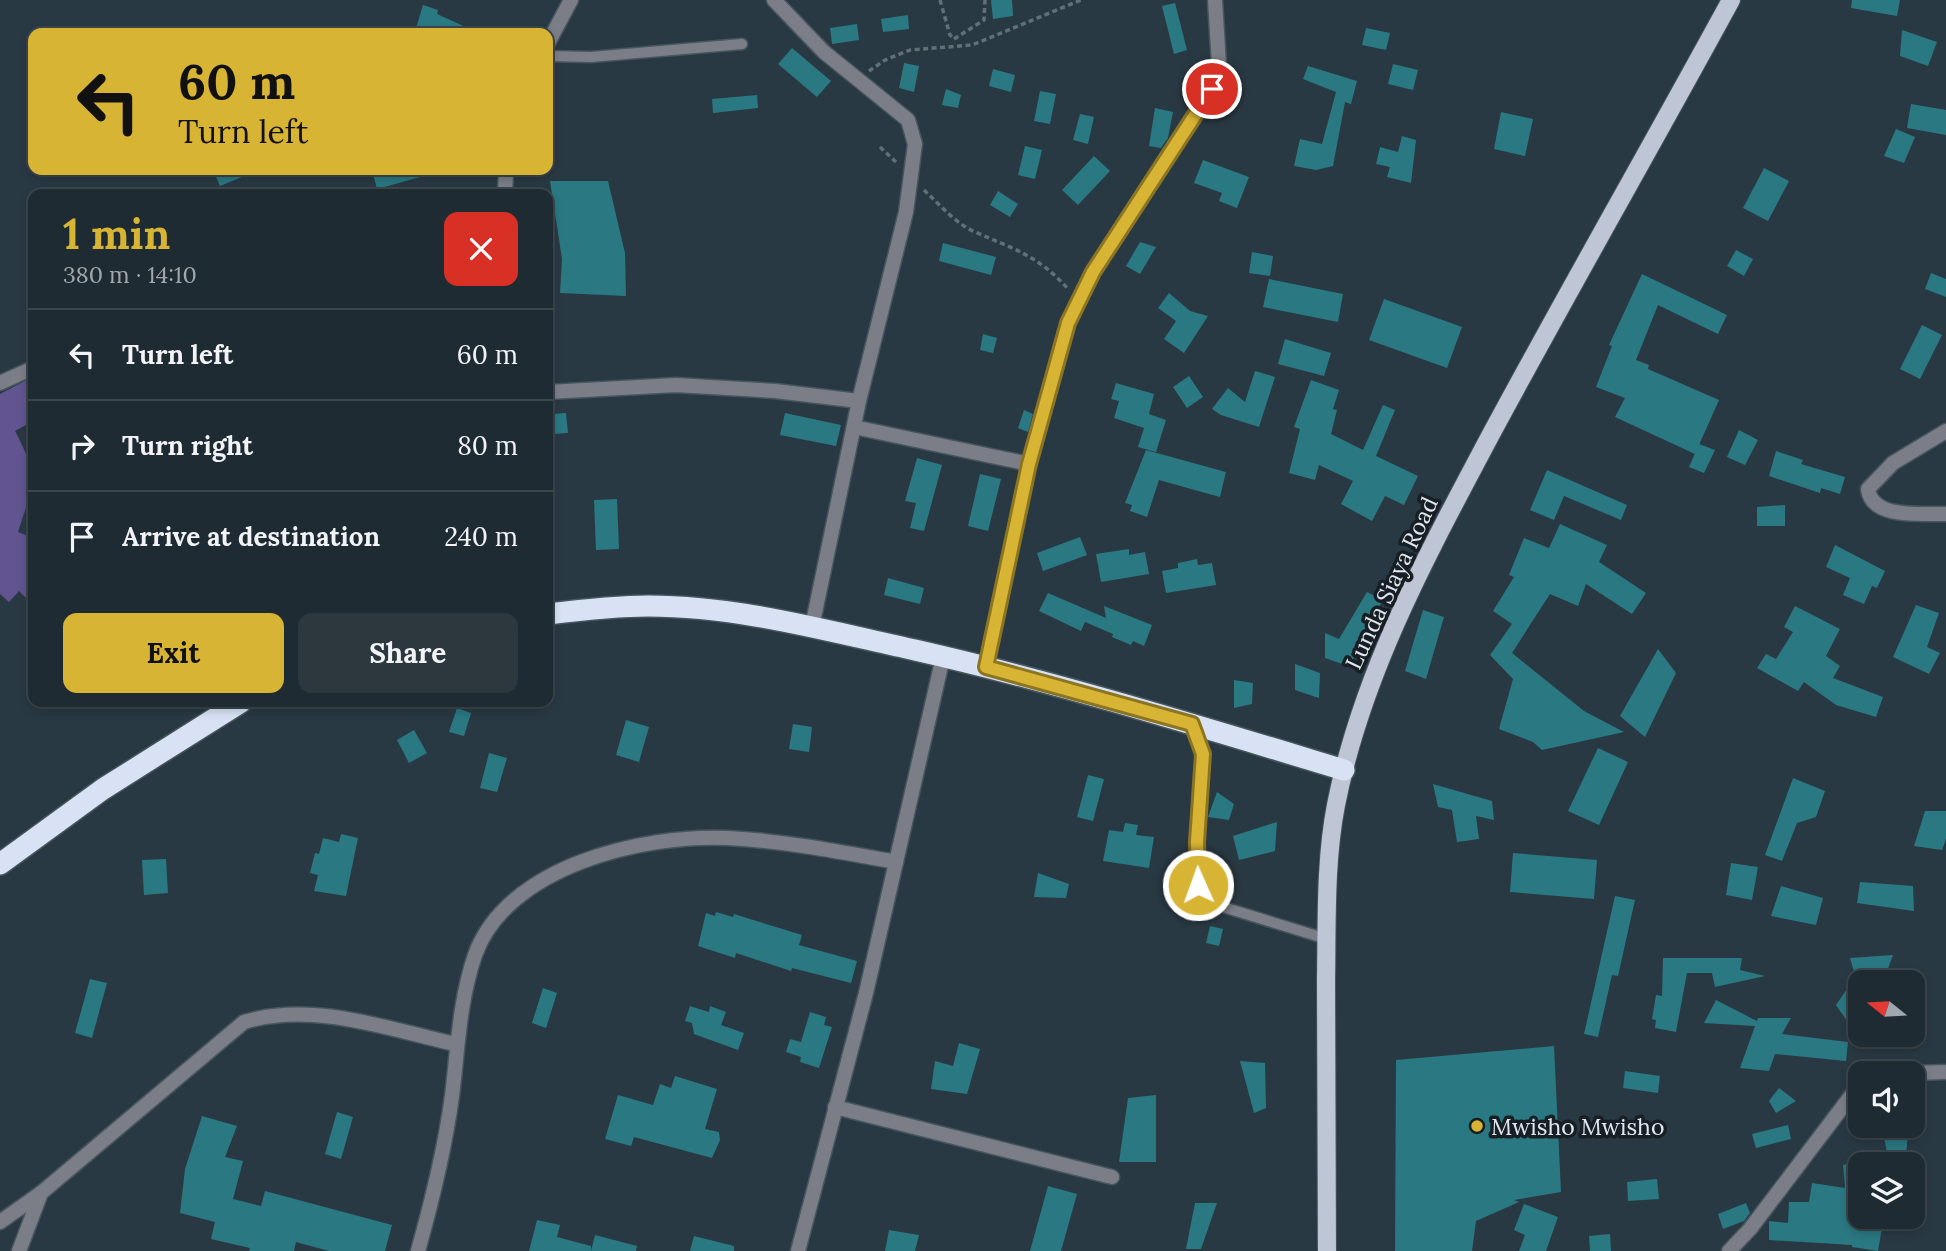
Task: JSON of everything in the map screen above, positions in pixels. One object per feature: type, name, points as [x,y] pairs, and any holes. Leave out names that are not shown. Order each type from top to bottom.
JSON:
[{"type":"highway","points":[[553,614],[649,606],[695,609],[812,627],[986,667],[1344,769]]},
{"type":"highway","points":[[0,864],[103,789],[233,707]]},
{"type":"main road","name":"Lunda Siaya Road","points":[[1327,1251],[1327,939],[1335,810],[1344,769],[1373,679],[1427,556],[1537,350],[1731,0]]},
{"type":"street","points":[[553,34],[571,0]]},
{"type":"street","points":[[774,0],[824,52],[908,120],[914,133],[912,178],[859,401],[812,627]]},
{"type":"street","points":[[986,667],[1029,464],[1061,344],[1093,272],[1216,81],[1219,65],[1215,0]]},
{"type":"street","points":[[0,383],[28,370]]},
{"type":"street","points":[[553,392],[676,385],[775,391],[859,401]]},
{"type":"street","points":[[854,427],[1029,464]]},
{"type":"street","points":[[1946,431],[1893,463],[1868,489],[1869,498],[1876,506],[1890,511],[1946,514]]},
{"type":"street","points":[[797,1251],[896,862],[943,657]]},
{"type":"street","points":[[418,1251],[452,1097],[459,1017],[476,953],[491,924],[508,903],[559,872],[600,856],[686,839],[727,838],[770,842],[896,862]]},
{"type":"street","points":[[0,1222],[41,1193],[244,1022],[286,1013],[315,1014],[455,1044]]},
{"type":"street","points":[[1925,1073],[1946,1072]]},
{"type":"street","points":[[1729,1251],[1750,1229],[1848,1100]]},
{"type":"street","points":[[835,1107],[1112,1177]]},
{"type":"street","points":[[19,1251],[41,1193]]},
{"type":"lane","points":[[553,56],[591,57],[741,44]]},
{"type":"lane","points":[[1192,724],[1203,754],[1197,830],[1198,885],[1210,903],[1327,939]]},
{"type":"path","points":[[940,0],[950,35],[961,45]]},
{"type":"path","points":[[954,39],[984,20],[985,0]]},
{"type":"path","points":[[859,78],[885,60],[910,50],[972,45],[1081,0]]},
{"type":"path","points":[[912,178],[952,218],[975,232],[997,238],[1038,260],[1078,302]]},
{"type":"shaded area","points":[[28,380],[28,424],[15,431],[28,460],[28,500],[18,532],[28,536],[28,600],[19,591],[9,602],[0,594],[0,394]]},
{"type":"building","points":[[991,0],[1012,0],[1013,16],[993,19]]},
{"type":"building","points":[[1852,0],[1900,0],[1897,16],[1851,8]]},
{"type":"building","points":[[1175,3],[1187,50],[1174,54],[1162,6]]},
{"type":"building","points":[[423,5],[438,10],[437,14],[468,28],[416,28]]},
{"type":"building","points":[[908,15],[909,29],[883,32],[881,19]]},
{"type":"building","points":[[857,24],[859,40],[832,44],[830,28]]},
{"type":"building","points":[[1366,28],[1390,33],[1386,50],[1362,45]]},
{"type":"building","points":[[1902,30],[1937,42],[1928,66],[1900,56]]},
{"type":"building","points":[[792,48],[831,81],[817,97],[778,64]]},
{"type":"building","points":[[904,63],[919,66],[914,92],[899,88]]},
{"type":"building","points":[[1393,64],[1418,70],[1413,90],[1388,84]]},
{"type":"building","points":[[1308,66],[1357,81],[1351,104],[1345,102],[1333,166],[1316,170],[1294,166],[1300,139],[1322,144],[1336,92],[1303,79]]},
{"type":"building","points":[[993,69],[1015,75],[1011,92],[989,86]]},
{"type":"building","points":[[946,89],[961,95],[958,108],[942,105]]},
{"type":"building","points":[[1040,91],[1056,94],[1050,124],[1034,121]]},
{"type":"building","points":[[757,95],[758,108],[713,113],[712,99]]},
{"type":"building","points":[[1911,104],[1946,110],[1946,135],[1907,128]]},
{"type":"building","points":[[1155,108],[1173,112],[1168,138],[1161,148],[1149,146]]},
{"type":"building","points":[[1501,112],[1533,119],[1525,156],[1494,149]]},
{"type":"building","points":[[1080,114],[1094,117],[1088,144],[1073,140]]},
{"type":"building","points":[[1896,129],[1915,137],[1904,163],[1884,156]]},
{"type":"building","points":[[1402,136],[1416,140],[1411,183],[1387,177],[1390,167],[1376,164],[1380,147],[1398,152]]},
{"type":"building","points":[[1025,146],[1042,150],[1035,179],[1018,175]]},
{"type":"building","points":[[1094,156],[1110,171],[1078,205],[1062,190]]},
{"type":"building","points":[[1203,160],[1249,177],[1237,208],[1219,201],[1222,193],[1194,183]]},
{"type":"building","points":[[1764,168],[1789,181],[1768,221],[1743,208]]},
{"type":"building","points":[[215,175],[247,175],[220,186]]},
{"type":"building","points":[[373,175],[427,175],[377,189]]},
{"type":"building","points":[[550,181],[608,181],[625,253],[626,296],[560,293],[562,259]]},
{"type":"building","points":[[998,191],[1018,204],[1010,217],[990,205]]},
{"type":"building","points":[[1140,242],[1156,247],[1140,274],[1126,266]]},
{"type":"building","points":[[943,243],[996,257],[991,275],[939,261]]},
{"type":"building","points":[[1736,250],[1753,259],[1744,276],[1727,266]]},
{"type":"building","points":[[1252,252],[1273,256],[1270,276],[1249,273]]},
{"type":"building","points":[[1931,273],[1946,279],[1946,297],[1925,289]]},
{"type":"building","points":[[1642,274],[1727,315],[1718,334],[1658,305],[1636,360],[1649,365],[1648,369],[1719,400],[1695,454],[1615,417],[1625,398],[1596,387],[1612,346],[1609,345]]},
{"type":"building","points":[[1269,279],[1343,294],[1338,322],[1263,307]]},
{"type":"building","points":[[1169,293],[1190,311],[1208,316],[1184,353],[1164,339],[1176,321],[1158,308]]},
{"type":"building","points":[[1384,299],[1462,327],[1447,368],[1369,340]]},
{"type":"building","points":[[1922,325],[1942,335],[1920,379],[1900,369]]},
{"type":"building","points":[[983,334],[997,338],[993,353],[980,350]]},
{"type":"building","points":[[1285,339],[1331,353],[1324,376],[1278,364]]},
{"type":"building","points":[[1255,371],[1275,377],[1259,427],[1221,415],[1212,409],[1228,388],[1245,402]]},
{"type":"building","points":[[1189,376],[1203,397],[1187,408],[1173,387]]},
{"type":"building","points":[[1311,380],[1339,390],[1333,409],[1337,410],[1331,434],[1363,450],[1383,405],[1395,410],[1376,456],[1418,476],[1404,505],[1385,496],[1372,521],[1341,504],[1353,481],[1319,465],[1315,480],[1289,473],[1300,429],[1294,427]]},
{"type":"building","points":[[1116,383],[1154,394],[1149,414],[1166,420],[1156,452],[1138,447],[1144,428],[1114,418],[1119,401],[1111,399]]},
{"type":"building","points":[[1024,410],[1033,414],[1028,432],[1018,428]]},
{"type":"building","points":[[566,413],[568,433],[553,434],[553,414]]},
{"type":"building","points":[[785,413],[841,425],[836,446],[780,435]]},
{"type":"building","points":[[1739,430],[1758,440],[1745,465],[1727,457]]},
{"type":"building","points":[[1699,444],[1715,450],[1704,473],[1689,467]]},
{"type":"building","points":[[1146,450],[1226,472],[1220,497],[1159,480],[1147,517],[1130,511],[1132,505],[1125,503]]},
{"type":"building","points":[[1776,451],[1803,460],[1801,464],[1845,477],[1840,494],[1821,488],[1820,493],[1769,476]]},
{"type":"building","points":[[917,458],[942,465],[924,531],[910,528],[916,503],[905,501]]},
{"type":"building","points":[[1547,470],[1627,505],[1621,520],[1564,496],[1554,520],[1530,510]]},
{"type":"building","points":[[980,474],[1001,479],[988,531],[968,526]]},
{"type":"building","points":[[617,499],[619,549],[596,550],[594,500]]},
{"type":"building","points":[[1785,505],[1785,526],[1757,526],[1757,507]]},
{"type":"building","points":[[1560,524],[1607,545],[1599,562],[1646,593],[1632,614],[1586,584],[1578,606],[1550,594],[1512,653],[1584,711],[1624,732],[1542,750],[1533,742],[1499,729],[1513,679],[1490,655],[1512,624],[1493,611],[1514,577],[1509,575],[1524,538],[1549,548]]},
{"type":"building","points":[[1080,537],[1087,555],[1043,571],[1037,553]]},
{"type":"building","points":[[1835,545],[1885,571],[1877,588],[1872,586],[1864,604],[1843,595],[1850,578],[1826,567]]},
{"type":"building","points":[[1129,549],[1129,555],[1145,552],[1149,574],[1101,582],[1096,554]]},
{"type":"building","points":[[1197,559],[1198,565],[1212,563],[1216,585],[1166,593],[1162,571],[1178,568],[1178,563]]},
{"type":"building","points":[[888,578],[924,588],[920,604],[884,595]]},
{"type":"building","points":[[1367,592],[1383,600],[1354,647],[1360,649],[1348,666],[1325,658],[1325,633],[1339,639]]},
{"type":"building","points":[[1048,593],[1106,618],[1104,606],[1152,625],[1144,646],[1133,641],[1131,645],[1085,622],[1081,631],[1039,611]]},
{"type":"building","points":[[1916,605],[1939,613],[1927,647],[1940,653],[1929,674],[1893,657]]},
{"type":"building","points":[[1795,606],[1840,629],[1826,656],[1840,666],[1833,678],[1883,697],[1876,717],[1836,705],[1804,682],[1798,691],[1757,668],[1766,654],[1776,659],[1793,632],[1784,627]]},
{"type":"building","points":[[1423,610],[1444,617],[1426,679],[1405,671]]},
{"type":"building","points":[[1658,649],[1676,673],[1645,737],[1620,716]]},
{"type":"building","points":[[1295,664],[1320,673],[1319,698],[1295,690]]},
{"type":"building","points":[[1234,680],[1253,683],[1252,704],[1234,708]]},
{"type":"building","points":[[457,708],[471,713],[464,736],[449,732]]},
{"type":"building","points":[[626,720],[649,727],[639,762],[616,755]]},
{"type":"building","points":[[793,724],[812,727],[809,752],[789,749]]},
{"type":"building","points":[[414,730],[427,753],[409,763],[397,740]]},
{"type":"building","points":[[1598,748],[1628,762],[1599,825],[1568,811]]},
{"type":"building","points":[[489,753],[507,758],[497,792],[480,788]]},
{"type":"building","points":[[1088,775],[1104,779],[1093,821],[1077,817]]},
{"type":"building","points":[[1793,778],[1825,791],[1816,817],[1797,823],[1782,861],[1765,855]]},
{"type":"building","points":[[1433,784],[1492,801],[1494,820],[1476,816],[1479,839],[1457,842],[1452,810],[1438,807]]},
{"type":"building","points":[[1217,792],[1234,804],[1229,820],[1208,817]]},
{"type":"building","points":[[1925,811],[1946,811],[1946,839],[1942,850],[1914,846]]},
{"type":"building","points":[[1277,822],[1275,851],[1239,860],[1233,836]]},
{"type":"building","points":[[1125,823],[1138,825],[1136,835],[1154,837],[1149,868],[1103,861],[1109,830],[1123,832]]},
{"type":"building","points":[[341,834],[358,838],[346,896],[314,891],[318,875],[310,873],[315,853],[319,854],[323,838],[339,842]]},
{"type":"building","points":[[1513,853],[1597,860],[1594,899],[1510,892]]},
{"type":"building","points":[[166,859],[168,893],[144,895],[142,860]]},
{"type":"building","points":[[1731,863],[1758,867],[1752,900],[1726,895]]},
{"type":"building","points":[[1038,873],[1069,884],[1066,898],[1034,897]]},
{"type":"building","points":[[1860,882],[1913,886],[1914,911],[1857,903]]},
{"type":"building","points":[[1781,886],[1823,898],[1816,925],[1771,916]]},
{"type":"building","points":[[1615,896],[1635,900],[1618,976],[1612,975],[1598,1037],[1584,1034]]},
{"type":"building","points":[[716,912],[733,917],[734,914],[802,935],[799,945],[857,961],[851,983],[792,968],[791,971],[736,953],[735,958],[698,946],[706,913],[715,916]]},
{"type":"building","points":[[1210,926],[1223,929],[1219,946],[1206,943]]},
{"type":"building","points":[[1893,955],[1887,970],[1853,970],[1850,958]]},
{"type":"building","points":[[1663,958],[1742,958],[1740,970],[1765,976],[1715,987],[1712,973],[1687,973],[1676,1032],[1655,1028],[1656,1020],[1652,1019],[1656,995],[1662,996]]},
{"type":"building","points":[[90,979],[107,983],[92,1038],[75,1033]]},
{"type":"building","points":[[1848,987],[1848,1022],[1836,1005]]},
{"type":"building","points":[[543,988],[557,993],[546,1028],[532,1023]]},
{"type":"building","points":[[1716,1000],[1757,1021],[1758,1018],[1791,1018],[1782,1034],[1848,1042],[1846,1061],[1775,1054],[1769,1071],[1740,1068],[1755,1026],[1704,1023]]},
{"type":"building","points":[[690,1006],[709,1012],[710,1006],[726,1012],[721,1025],[744,1033],[738,1050],[694,1034],[692,1023],[685,1021]]},
{"type":"building","points":[[810,1012],[826,1017],[824,1025],[832,1027],[819,1068],[800,1062],[801,1057],[786,1052],[790,1039],[801,1042]]},
{"type":"building","points":[[959,1043],[980,1049],[967,1094],[931,1089],[935,1061],[953,1066]]},
{"type":"building","name":"Mwisho Mwisho","points":[[1554,1046],[1561,1192],[1514,1200],[1519,1202],[1476,1221],[1472,1251],[1395,1251],[1396,1060]]},
{"type":"building","points":[[1240,1061],[1265,1063],[1266,1108],[1254,1113]]},
{"type":"building","points":[[1625,1071],[1660,1076],[1658,1093],[1623,1088]]},
{"type":"building","points":[[675,1076],[717,1089],[705,1129],[719,1132],[720,1140],[712,1158],[634,1137],[631,1146],[605,1139],[618,1095],[653,1105],[660,1084],[671,1088]]},
{"type":"building","points":[[1779,1088],[1796,1101],[1776,1113],[1769,1101]]},
{"type":"building","points":[[1156,1095],[1156,1162],[1119,1162],[1128,1098]]},
{"type":"building","points":[[337,1112],[353,1117],[341,1159],[325,1154]]},
{"type":"building","points":[[202,1116],[237,1126],[225,1157],[243,1161],[233,1199],[261,1206],[265,1191],[392,1225],[385,1251],[329,1251],[296,1242],[294,1251],[249,1251],[250,1248],[211,1239],[215,1222],[180,1213],[185,1169]]},
{"type":"building","points":[[1788,1125],[1791,1139],[1756,1148],[1752,1134]]},
{"type":"building","points":[[1884,1138],[1908,1138],[1906,1152],[1887,1152]]},
{"type":"building","points":[[1848,1164],[1848,1229],[1882,1229],[1878,1251],[1852,1245],[1769,1240],[1769,1221],[1788,1223],[1789,1202],[1809,1202],[1812,1183],[1845,1188],[1843,1165]]},
{"type":"building","points":[[1657,1179],[1659,1199],[1628,1201],[1627,1182]]},
{"type":"building","points":[[1048,1186],[1077,1194],[1061,1251],[1030,1251]]},
{"type":"building","points":[[1195,1203],[1217,1203],[1201,1249],[1186,1249]]},
{"type":"building","points":[[1746,1203],[1750,1213],[1744,1221],[1723,1229],[1718,1214]]},
{"type":"building","points":[[1524,1204],[1558,1217],[1546,1251],[1519,1251],[1525,1235],[1514,1230]]},
{"type":"building","points":[[537,1220],[560,1225],[557,1237],[591,1246],[591,1251],[529,1251]]},
{"type":"building","points":[[889,1230],[919,1235],[915,1251],[885,1251]]},
{"type":"building","points":[[1610,1234],[1611,1251],[1590,1251],[1589,1236]]},
{"type":"building","points":[[595,1235],[637,1246],[636,1251],[591,1251]]},
{"type":"building","points":[[694,1236],[734,1246],[734,1251],[690,1251]]},
{"type":"place","name":"Mwisho Mwisho","points":[[1477,1126]]},
{"type":"route","points":[[1198,885],[1196,865],[1203,754],[1192,724],[986,667],[1029,464],[1068,323],[1093,272],[1212,89]]}]
